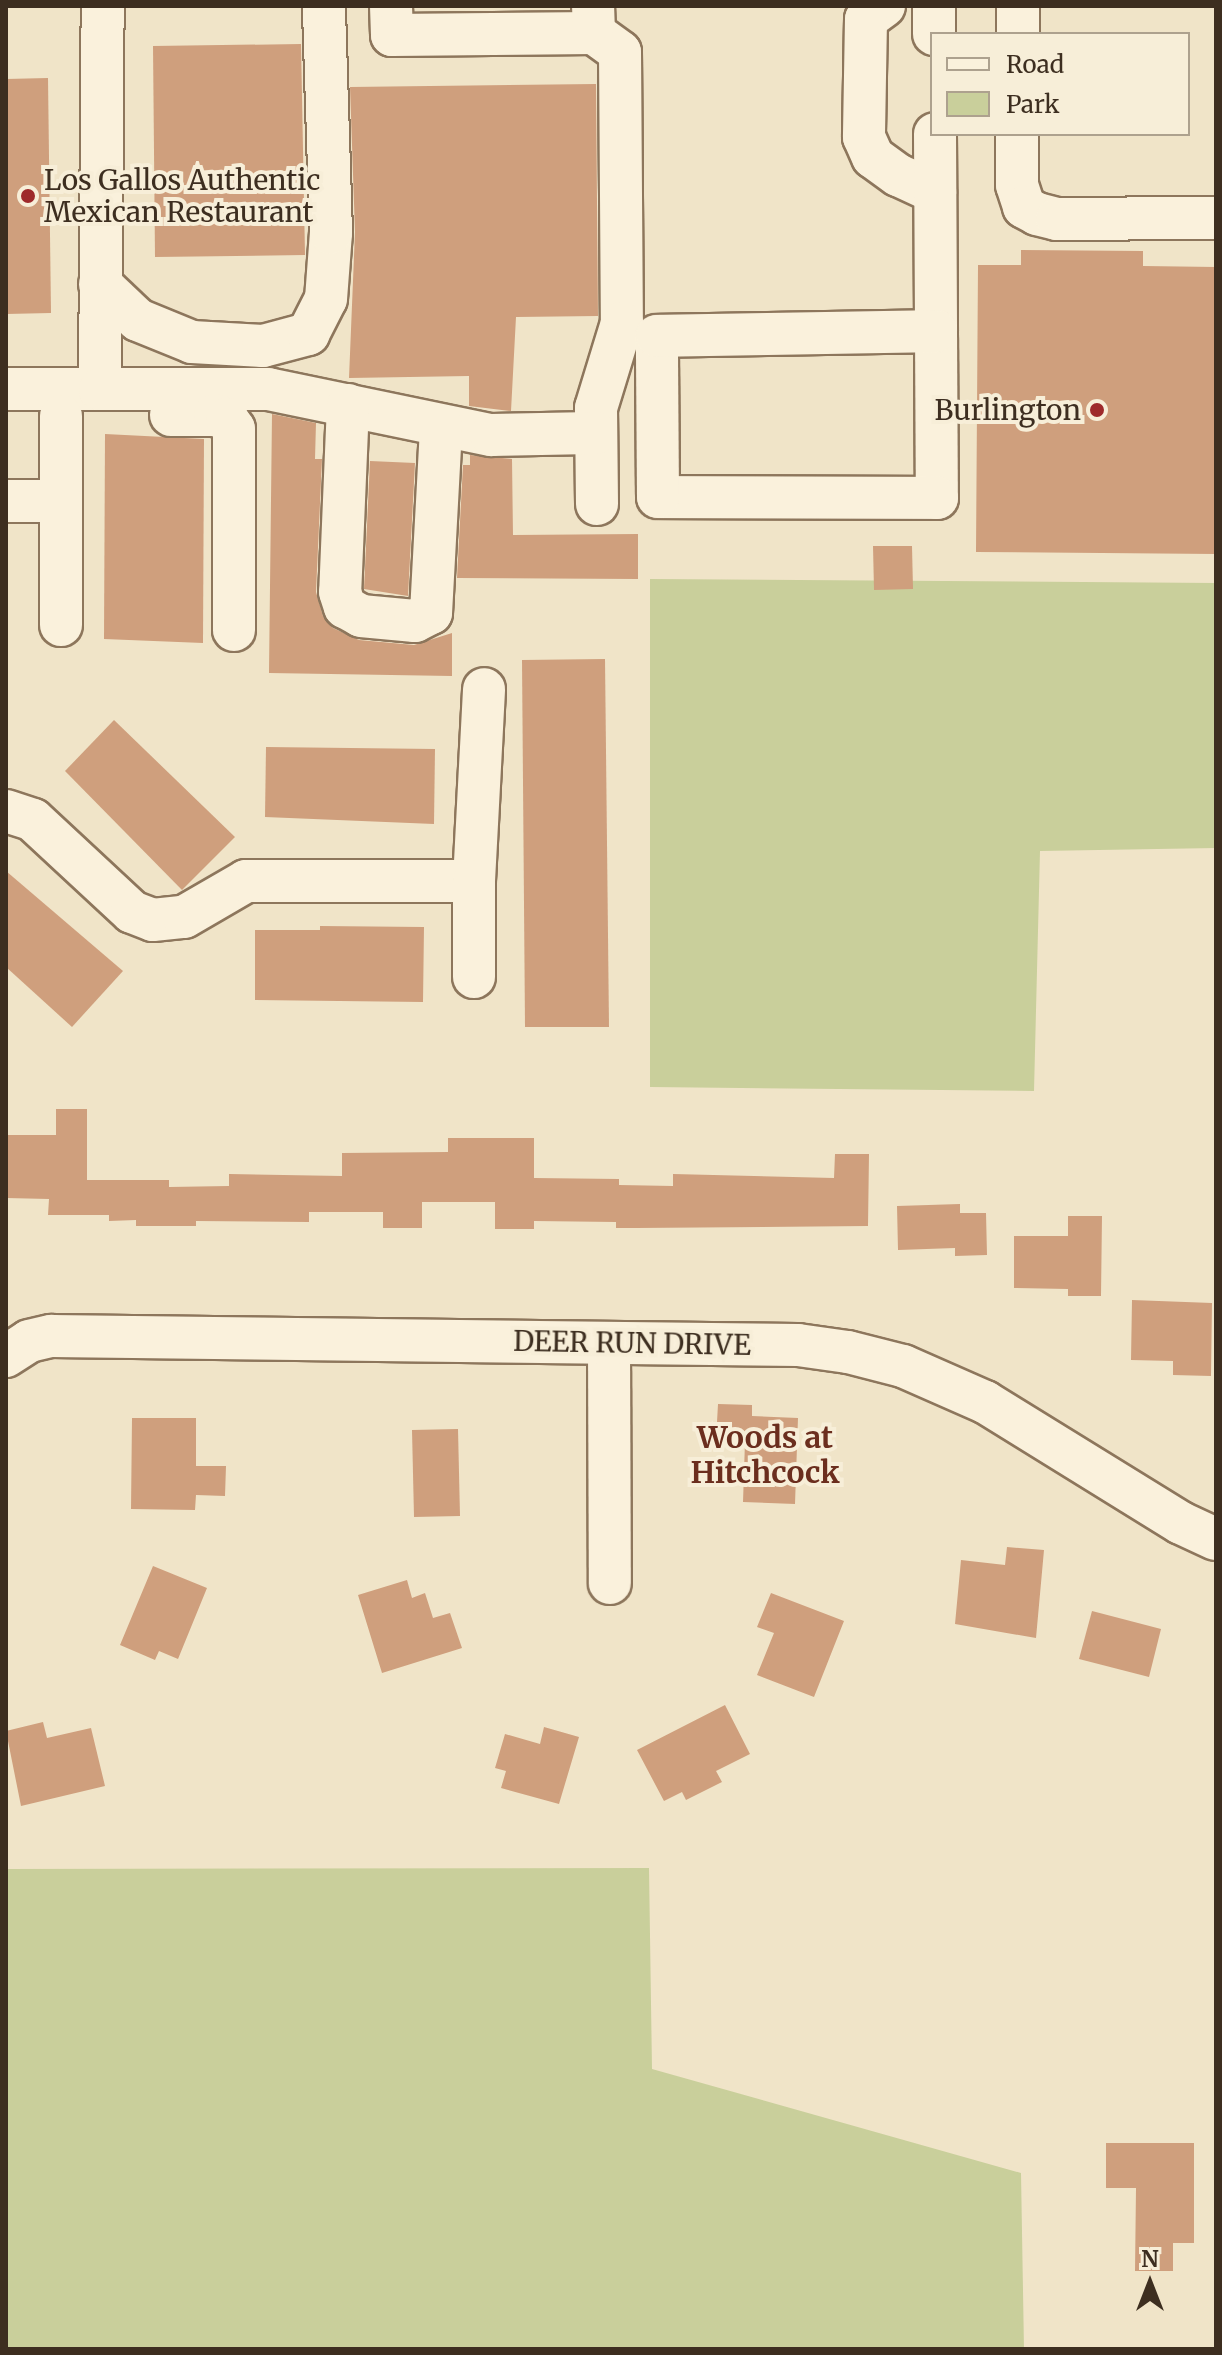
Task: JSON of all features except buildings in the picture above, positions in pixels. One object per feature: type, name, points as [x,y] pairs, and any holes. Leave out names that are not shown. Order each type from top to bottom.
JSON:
[{"type":"street","points":[[100,389],[103,6]]},
{"type":"street","points":[[100,284],[138,320],[192,342],[263,346],[308,334],[326,299],[331,233],[324,6]]},
{"type":"street","points":[[391,6],[392,35],[593,20],[620,52],[622,323],[601,383],[596,433],[597,504]]},
{"type":"street","points":[[884,6],[866,19],[864,137],[873,157],[935,192]]},
{"type":"street","points":[[934,6],[934,32]]},
{"type":"street","points":[[1018,6],[1018,32]]},
{"type":"street","points":[[935,136],[937,498],[658,497],[657,336],[936,331]]},
{"type":"street","points":[[1017,136],[1017,185],[1024,207],[1037,214],[1057,219],[1216,218]]},
{"type":"street","points":[[317,315],[336,402],[340,592],[345,607],[361,616],[415,621],[431,613],[441,426]]},
{"type":"street","points":[[6,389],[268,389],[491,435],[596,433]]},
{"type":"street","points":[[6,416],[227,419],[236,445],[234,630]]},
{"type":"street","points":[[61,416],[61,625]]},
{"type":"street","points":[[6,501],[61,501]]},
{"type":"street","points":[[474,977],[474,881],[484,689]]},
{"type":"street","points":[[6,811],[33,820],[132,912],[153,920],[184,917],[246,881],[474,881]]},
{"type":"street","name":"DEER RUN DRIVE","points":[[6,1356],[29,1341],[51,1336],[798,1345],[903,1366],[985,1402],[1181,1523],[1216,1539]]},
{"type":"street","points":[[609,1343],[610,1583]]},
{"type":"green space","points":[[650,579],[1216,583],[1216,848],[1040,851],[1034,1091],[650,1087]]},
{"type":"green space","points":[[649,1868],[652,2069],[1021,2173],[1024,2349],[6,2349],[6,1869]]},
{"type":"place","name":"Los Gallos Authentic Mexican Restaurant","points":[[28,196]]},
{"type":"place","name":"Burlington","points":[[1097,410]]},
{"type":"district","name":"Woods at Hitchcock","points":[[765,1454]]}]
